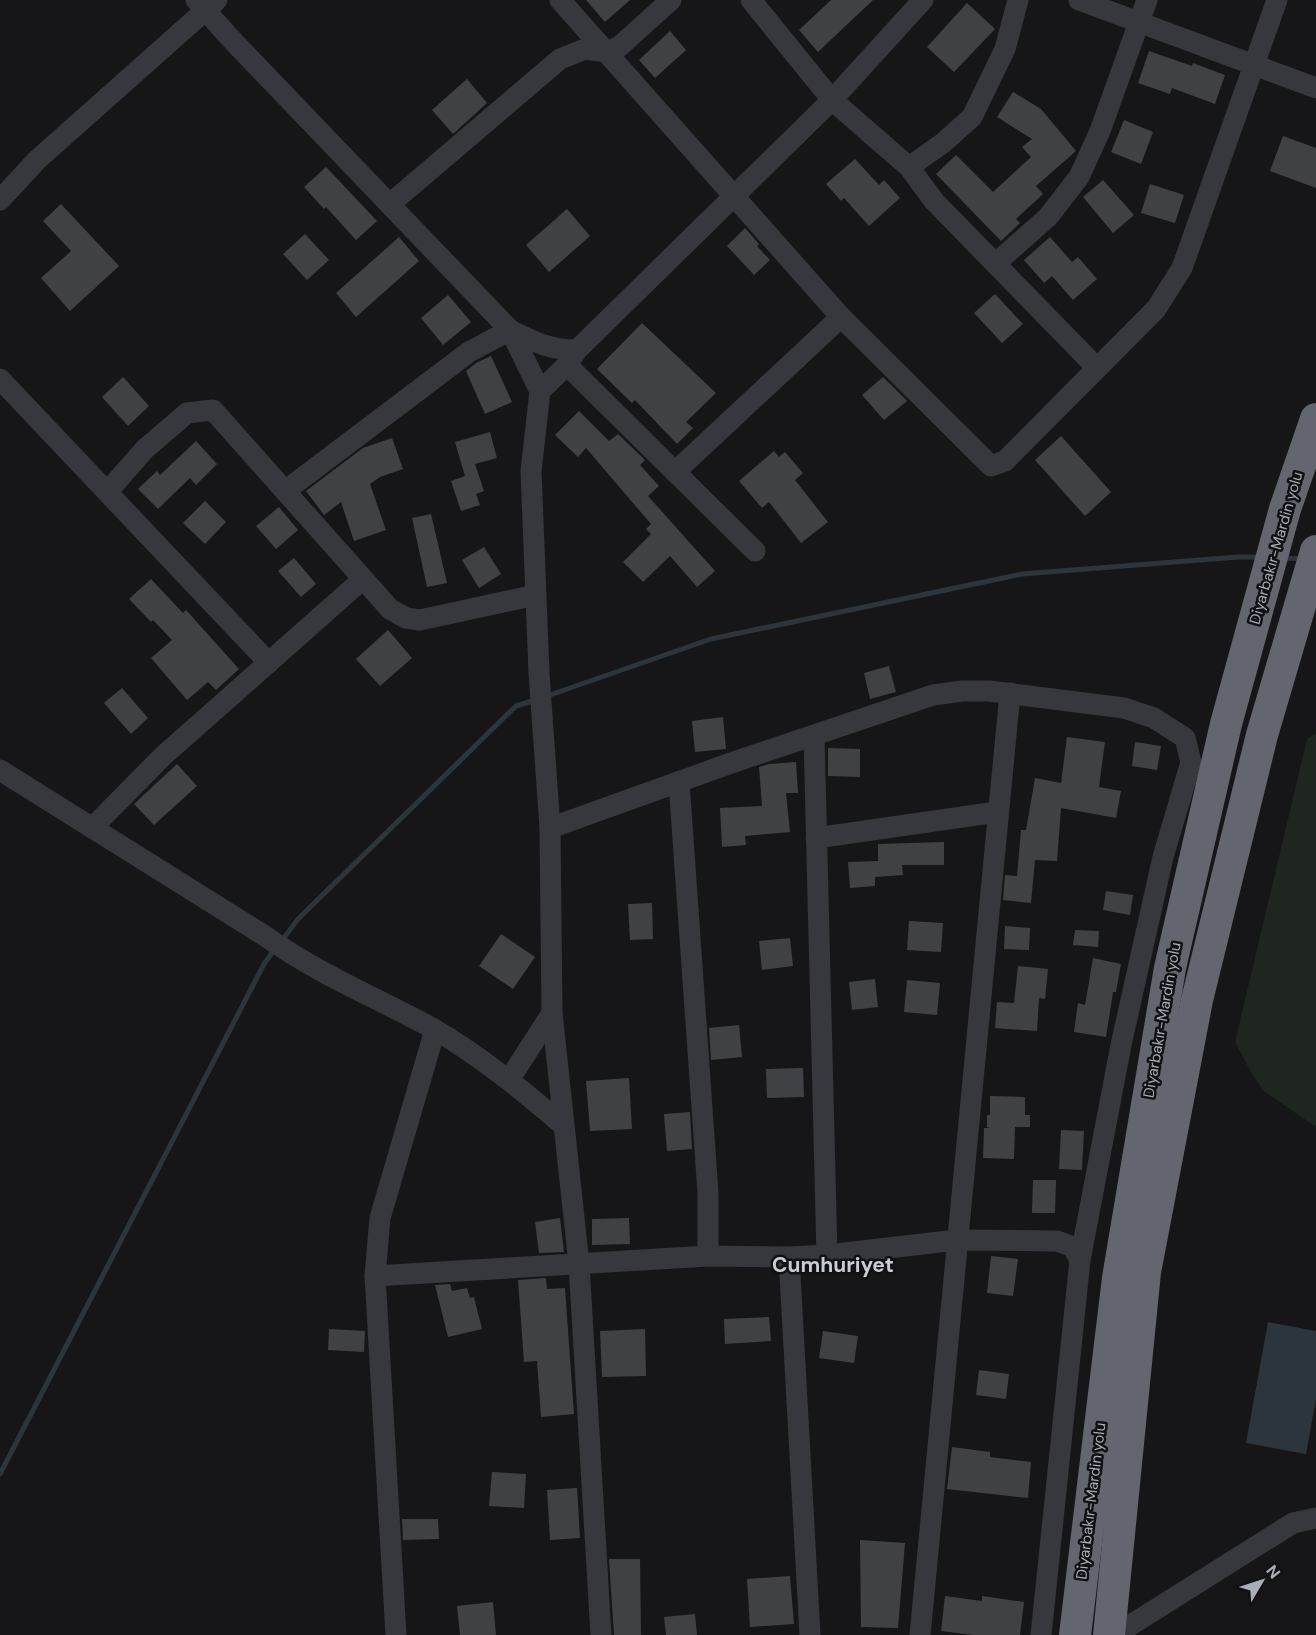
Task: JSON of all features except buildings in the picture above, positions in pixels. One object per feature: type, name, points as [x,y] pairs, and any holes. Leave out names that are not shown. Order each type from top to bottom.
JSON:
[{"type":"highway","name":"Diyarbakır-Mardin yolu","points":[[1075,1635],[1118,1278],[1170,968],[1226,724],[1286,509],[1316,419]]},
{"type":"highway","name":"Diyarbakır-Mardin yolu","points":[[1109,1635],[1145,1272],[1197,1000],[1262,735],[1316,551]]},
{"type":"street","points":[[560,0],[608,52],[733,198],[841,317],[991,466],[1005,461],[1156,309],[1182,268],[1277,0]]},
{"type":"street","points":[[390,204],[560,59],[585,49],[608,52],[620,46],[671,0]]},
{"type":"street","points":[[751,0],[832,100],[909,167],[934,201],[1097,368]]},
{"type":"street","points":[[540,391],[832,100],[923,0]]},
{"type":"street","points":[[909,167],[943,143],[972,117],[1005,49],[1018,0]]},
{"type":"street","points":[[1079,0],[1316,88]]},
{"type":"street","points":[[996,263],[1048,217],[1079,177],[1100,131],[1147,0]]},
{"type":"street","points":[[0,200],[37,160],[206,4],[390,204],[510,330],[540,391],[531,471],[539,673],[550,828],[552,1013],[579,1264],[600,1635]]},
{"type":"street","points":[[675,472],[841,317]]},
{"type":"street","points":[[510,330],[572,358],[675,472],[755,551]]},
{"type":"street","points":[[285,491],[469,352],[510,330]]},
{"type":"street","points":[[0,379],[269,663]]},
{"type":"street","points":[[108,492],[145,449],[187,413],[213,410],[390,609],[406,618],[420,620],[536,595]]},
{"type":"street","points":[[92,828],[163,756],[363,579]]},
{"type":"street","points":[[550,828],[933,695],[962,691],[1010,693],[1124,708],[1154,718],[1185,738],[1191,762],[1163,857],[1121,1045],[1080,1260],[1041,1635]]},
{"type":"street","points":[[920,1635],[1010,693]]},
{"type":"street","points":[[814,736],[827,1255]]},
{"type":"street","points":[[0,770],[265,936],[296,958],[435,1030],[509,1080],[563,1125]]},
{"type":"street","points":[[679,782],[708,1193],[708,1256]]},
{"type":"street","points":[[816,838],[997,812]]},
{"type":"street","points":[[509,1080],[552,1013]]},
{"type":"street","points":[[396,1635],[375,1276],[380,1218],[435,1030]]},
{"type":"street","points":[[375,1276],[708,1256],[827,1255],[957,1240],[1057,1241],[1073,1247],[1080,1260]]},
{"type":"street","points":[[789,1257],[810,1635]]},
{"type":"street","points":[[1115,1635],[1293,1523],[1316,1518]]},
{"type":"shaded area","points":[[1316,733],[1316,1127],[1265,1092],[1252,1074],[1235,1042],[1307,739]]},
{"type":"shaded area","points":[[1268,1322],[1316,1331],[1316,1399],[1306,1454],[1246,1443]]},
{"type":"waterway","points":[[547,696],[711,639],[1022,574],[1261,557]]},
{"type":"waterway","points":[[1283,558],[1303,559]]},
{"type":"waterway","points":[[281,942],[298,919],[516,706],[535,700]]},
{"type":"waterway","points":[[0,1474],[264,964],[275,949]]},
{"type":"district","name":"Cumhuriyet","points":[[833,1265]]}]
